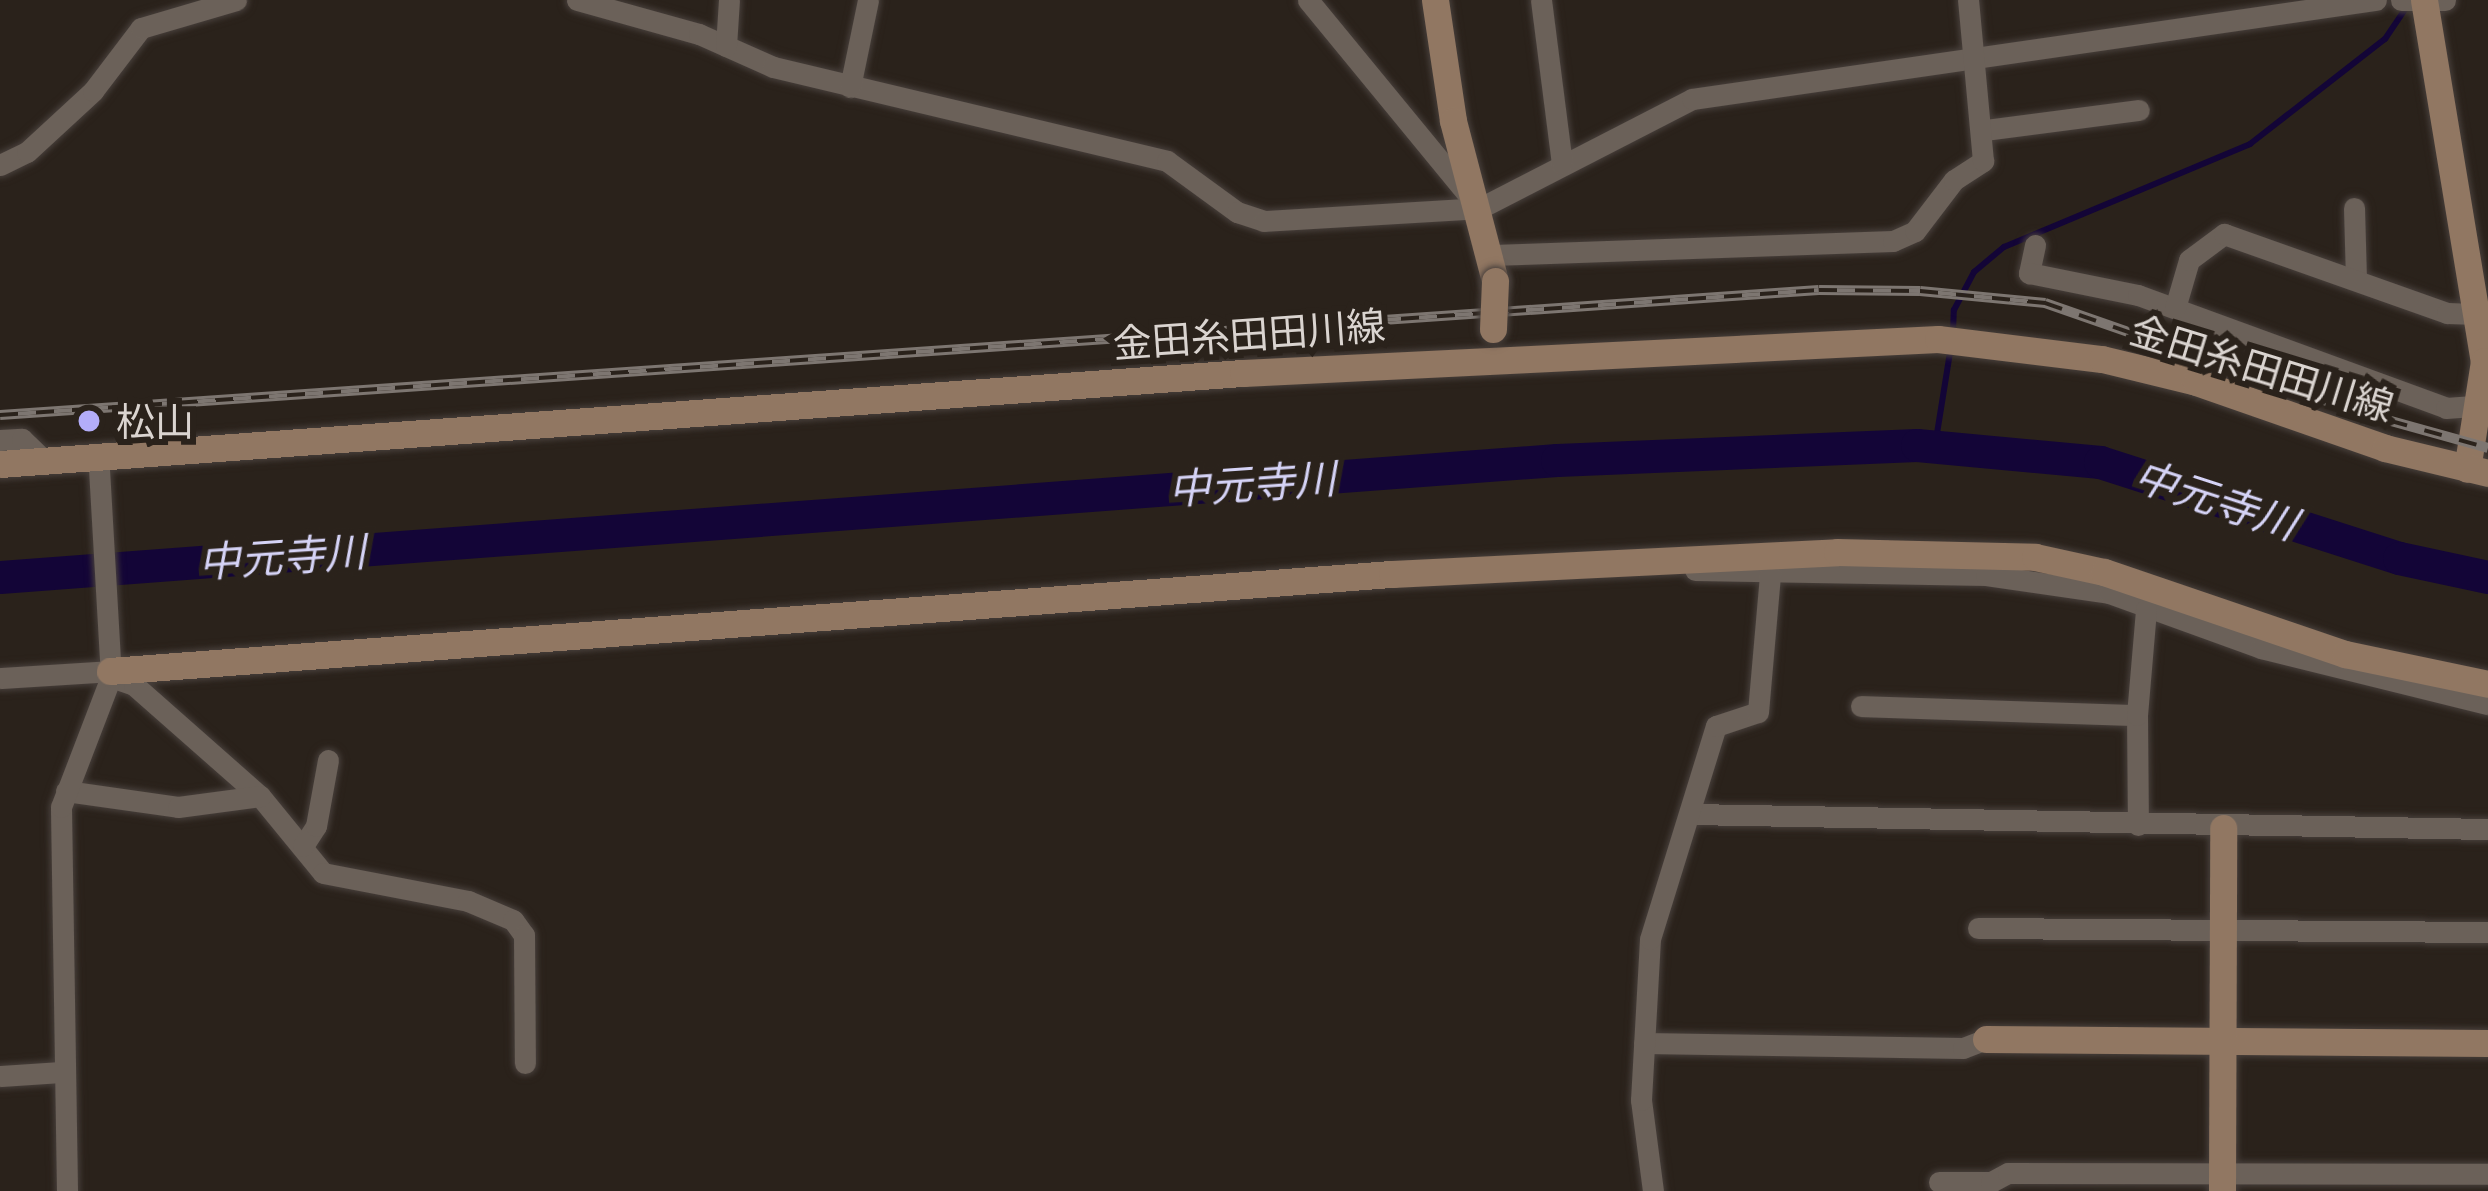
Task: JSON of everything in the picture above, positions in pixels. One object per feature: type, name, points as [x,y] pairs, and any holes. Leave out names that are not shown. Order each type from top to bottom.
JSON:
[{"type":"street","points":[[0,165],[27,152],[93,91],[141,28],[236,0]]},
{"type":"street","points":[[577,0],[850,87],[1167,161],[1237,212],[1264,221],[1478,206],[1692,99],[2376,0]]},
{"type":"street","points":[[726,46],[729,0]]},
{"type":"street","points":[[850,87],[868,0]]},
{"type":"street","points":[[1308,0],[1478,206]]},
{"type":"street","points":[[1435,0],[1453,121],[1494,268],[1493,358]]},
{"type":"street","points":[[1541,0],[1562,164]]},
{"type":"street","points":[[1494,268],[1893,241],[1915,231],[1954,180],[1983,161],[1985,130],[1968,0]]},
{"type":"street","points":[[2424,1],[2484,361],[2478,471]]},
{"type":"street","points":[[1985,130],[2139,110]]},
{"type":"street","points":[[2354,208],[2356,279]]},
{"type":"street","points":[[2175,308],[2189,260],[2224,234],[2447,314],[2476,314]]},
{"type":"street","points":[[2036,245],[2030,273],[2175,308],[2446,408],[2484,404]]},
{"type":"street","name":"金田糸田田川線","points":[[0,464],[44,460],[98,464],[1493,358],[1938,339],[2037,349],[2196,382],[2478,471]]},
{"type":"street","points":[[0,440],[22,439],[44,460]]},
{"type":"street","points":[[67,1191],[62,1072],[66,791],[111,666],[98,464]]},
{"type":"street","points":[[0,678],[111,666],[1652,558],[2035,557],[2104,572],[2345,654],[2488,685]]},
{"type":"street","points":[[1652,558],[1659,568],[1770,575],[1986,575],[2109,593],[2350,674],[2488,704]]},
{"type":"street","points":[[1653,1191],[1644,1043],[1651,939],[1716,726],[1758,712],[1770,575]]},
{"type":"street","points":[[2138,826],[2138,715],[2146,609]]},
{"type":"street","points":[[111,666],[260,796],[323,873],[468,902],[513,920],[524,935],[525,1063]]},
{"type":"street","points":[[1861,706],[2138,715]]},
{"type":"street","points":[[302,846],[316,826],[328,760]]},
{"type":"street","points":[[66,791],[178,808],[260,796]]},
{"type":"street","points":[[1691,814],[2223,828],[2488,829]]},
{"type":"street","points":[[2222,1181],[2223,828]]},
{"type":"street","points":[[1978,928],[2488,932]]},
{"type":"street","points":[[1644,1043],[1963,1048],[1986,1039],[2488,1043]]},
{"type":"street","points":[[0,1076],[62,1072]]},
{"type":"street","points":[[1939,1182],[1990,1182],[2008,1173],[2222,1181],[2488,1174]]},
{"type":"waterway","points":[[1953,333],[1954,310],[1974,272],[2004,247],[2250,144],[2385,39],[2406,8]]},
{"type":"waterway","points":[[1935,446],[1950,352]]},
{"type":"waterway","name":"中元寺川","points":[[0,577],[1557,460],[1917,445],[2100,462],[2399,558],[2488,577]]},
{"type":"railway","points":[[0,415],[1819,290],[1920,291],[2045,303],[2355,411],[2488,448]]},
{"type":"place","name":"松山","points":[[89,421]]}]
